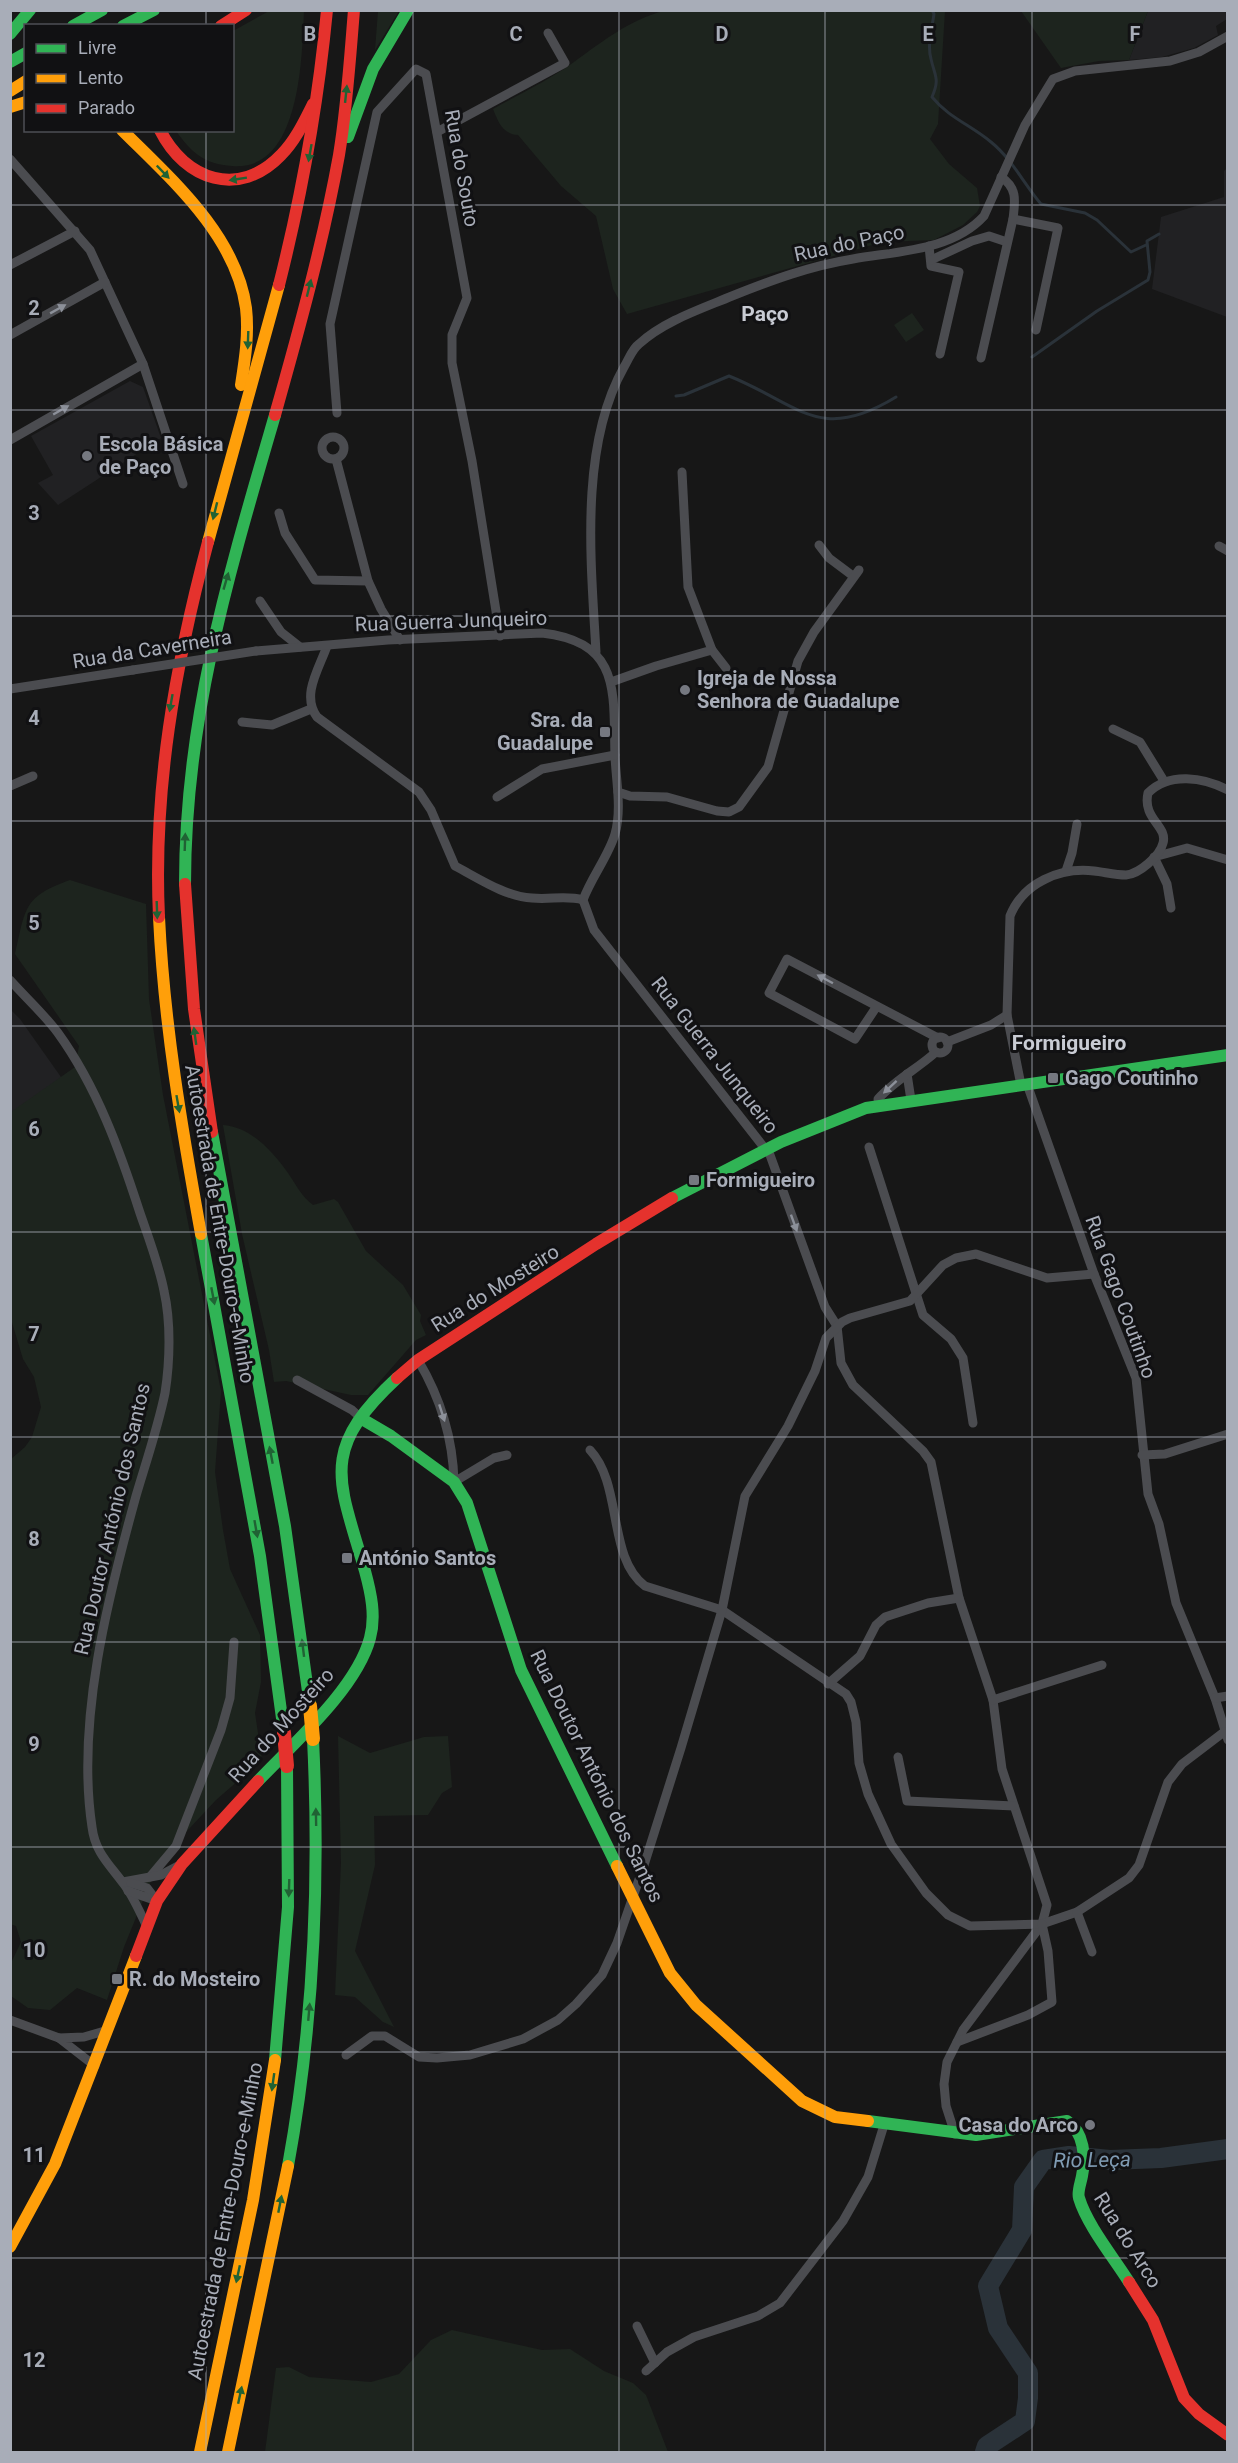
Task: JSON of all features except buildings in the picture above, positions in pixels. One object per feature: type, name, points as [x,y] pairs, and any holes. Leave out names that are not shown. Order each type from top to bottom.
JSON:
[{"type":"main road","points":[[10,34],[30,10]]},
{"type":"main road","points":[[78,24],[102,10]]},
{"type":"main road","points":[[127,24],[154,10]]},
{"type":"main road","points":[[224,24],[246,10]]},
{"type":"main road","name":"Autoestrada de Entre-Douro-e-Minho","points":[[200,2452],[261,2158],[278,2046],[289,1888],[287,1766],[274,1641],[256,1529],[170,1064],[156,906],[161,783],[172,693],[183,639],[302,198],[318,95],[327,10]]},
{"type":"main road","name":"Autoestrada de Entre-Douro-e-Minho","points":[[228,2452],[283,2189],[304,2056],[315,1920],[316,1807],[310,1706],[285,1527],[197,1051],[185,929],[188,783],[197,716],[221,599],[293,348],[335,173],[354,10]]},
{"type":"main road","points":[[335,173],[373,69],[408,10]]},
{"type":"main road","points":[[10,62],[24,53]]},
{"type":"main road","points":[[10,91],[24,82]]},
{"type":"main road","points":[[161,132],[170,151],[188,168],[215,179],[240,180],[262,171],[285,152],[318,95]]},
{"type":"main road","points":[[124,132],[211,225],[237,270],[245,296],[248,322],[247,361],[230,425],[238,435]]},
{"type":"main road","name":"Rua do Mosteiro","points":[[10,2247],[55,2164],[95,2066],[157,1901],[182,1864],[343,1689],[363,1657],[372,1628],[372,1594],[350,1521],[340,1471],[346,1443],[390,1382],[418,1360],[661,1204],[766,1149],[849,1112],[904,1100],[1227,1055]]},
{"type":"main road","name":"Rua Doutor António dos Santos","points":[[362,1419],[391,1436],[454,1482],[467,1503],[521,1670],[670,1973],[696,2005],[802,2101],[835,2117],[884,2125]]},
{"type":"main road","name":"Rua do Arco","points":[[884,2125],[976,2135],[1042,2122],[1067,2121],[1076,2127],[1080,2135],[1084,2165],[1078,2196],[1085,2212],[1153,2320],[1184,2398],[1199,2414],[1227,2435]]},
{"type":"street","points":[[437,132],[565,63],[548,33]]},
{"type":"street","name":"Rua do Paço","points":[[596,652],[593,468],[598,433],[613,387],[636,345],[676,321],[704,308],[813,265],[929,246],[957,237],[973,228],[984,216],[1025,125],[1053,80],[1075,71],[1170,61],[1199,52],[1227,36]]},
{"type":"street","name":"Rua do Souto","points":[[337,413],[330,324],[377,112],[416,69],[426,74],[467,298],[453,336],[452,363],[472,461],[500,636]]},
{"type":"street","points":[[10,159],[90,250],[142,364],[183,484]]},
{"type":"street","points":[[981,358],[1013,219],[1015,196],[1008,182],[1001,177]]},
{"type":"street","points":[[1013,219],[1058,228],[1035,330]]},
{"type":"street","points":[[10,265],[75,231]]},
{"type":"street","points":[[931,260],[972,241],[989,236],[1007,242]]},
{"type":"street","points":[[929,246],[931,266],[959,272],[940,354]]},
{"type":"street","points":[[10,335],[105,282]]},
{"type":"street","points":[[10,440],[142,364]]},
{"type":"street","points":[[336,459],[368,581],[381,609],[400,640]]},
{"type":"street","points":[[682,472],[688,587],[712,650],[726,668]]},
{"type":"street","points":[[279,513],[288,538],[315,580],[368,581]]},
{"type":"street","points":[[618,792],[630,796],[667,797],[723,812],[740,807],[768,767],[798,661],[814,632],[856,573],[829,558],[819,545]]},
{"type":"street","points":[[260,601],[281,632],[300,647]]},
{"type":"street","name":"Rua Guerra Junqueiro","points":[[300,647],[542,633],[561,635],[596,652]]},
{"type":"street","points":[[327,646],[309,696],[311,709],[317,717],[419,792],[431,810],[455,866],[515,895],[532,898],[573,897],[584,900],[615,834],[618,792],[615,755],[616,718],[611,682],[606,666],[596,652]]},
{"type":"street","name":"Rua da Caverneira","points":[[10,689],[256,651],[300,647]]},
{"type":"street","points":[[611,682],[712,650]]},
{"type":"street","points":[[242,722],[272,725],[311,709]]},
{"type":"street","points":[[1113,729],[1140,742],[1164,781]]},
{"type":"street","points":[[497,797],[542,769],[615,755]]},
{"type":"street","points":[[10,786],[33,776]]},
{"type":"street","points":[[1077,824],[1066,871],[1131,874],[1154,857],[1164,842],[1163,835],[1148,814],[1148,793],[1164,781],[1195,779],[1216,784],[1227,790]]},
{"type":"street","points":[[1154,857],[1187,848],[1227,860]]},
{"type":"street","points":[[1154,857],[1167,885],[1171,908]]},
{"type":"street","name":"Rua Gago Coutinho","points":[[1066,871],[1037,884],[1021,897],[1013,909],[1009,930],[1007,1015],[1024,1084],[1094,1274],[1136,1378],[1142,1455],[1148,1494],[1159,1524],[1176,1603],[1215,1698],[1226,1736]]},
{"type":"street","name":"Rua Guerra Junqueiro","points":[[584,900],[594,930],[770,1155],[825,1307],[837,1326]]},
{"type":"street","points":[[877,1006],[855,1039],[769,993],[787,959],[943,1040]]},
{"type":"street","name":"Rua Doutor António dos Santos","points":[[10,980],[58,1033],[91,1087],[111,1128],[135,1195],[164,1292],[168,1327],[165,1392],[122,1546],[100,1644],[92,1699],[89,1773],[92,1827],[104,1863],[125,1887],[147,1928]]},
{"type":"street","points":[[879,1105],[878,1099],[891,1084],[921,1066],[936,1052],[932,1045],[991,1025],[1007,1015]]},
{"type":"street","points":[[904,1100],[907,1074]]},
{"type":"street","points":[[869,1147],[923,1315],[951,1339],[963,1358],[973,1423]]},
{"type":"street","points":[[346,2055],[362,2041],[378,2036],[385,2036],[419,2057],[470,2055],[523,2039],[558,2020],[602,1975],[617,1943],[671,1782],[723,1610],[745,1496],[776,1449],[815,1371],[826,1338],[837,1326],[850,1318],[902,1304],[917,1295],[943,1265],[966,1255],[987,1258],[1047,1278],[1094,1274]]},
{"type":"street","points":[[837,1326],[841,1363],[853,1385],[924,1451],[931,1462],[959,1598],[993,1701],[1002,1769],[1047,1905],[1042,1924],[963,2030],[947,2062],[944,2084],[946,2106],[955,2134]]},
{"type":"street","points":[[418,1360],[432,1384],[444,1420],[453,1458],[454,1482],[494,1458],[507,1455]]},
{"type":"street","name":"Rua Doutor António dos Santos","points":[[297,1380],[352,1410],[362,1419]]},
{"type":"street","points":[[1142,1455],[1165,1454],[1227,1434]]},
{"type":"street","points":[[590,1450],[597,1457],[611,1499],[628,1568],[635,1579],[645,1587],[723,1610],[828,1684],[846,1694],[851,1702],[856,1722],[859,1763],[868,1794],[891,1844],[926,1893],[948,1915],[970,1926],[1042,1924],[1077,1912],[1129,1878],[1139,1865],[1168,1782],[1182,1764],[1226,1736]]},
{"type":"street","points":[[828,1684],[860,1656],[876,1625],[885,1617],[928,1603],[959,1598]]},
{"type":"street","points":[[150,1877],[176,1846],[221,1730],[230,1698],[234,1642]]},
{"type":"street","points":[[993,1701],[1102,1665]]},
{"type":"street","points":[[1215,1698],[1227,1696]]},
{"type":"street","points":[[898,1757],[907,1801],[1014,1806]]},
{"type":"street","points":[[125,1887],[182,1864]]},
{"type":"street","name":"Rua Doutor António dos Santos","points":[[125,1887],[147,1888],[157,1901]]},
{"type":"street","points":[[1077,1912],[1092,1952]]},
{"type":"street","points":[[957,2042],[1028,2015],[1052,2001],[1042,1924]]},
{"type":"street","points":[[10,2020],[58,2038],[95,2066]]},
{"type":"street","points":[[58,2038],[84,2037],[108,2030]]},
{"type":"street","points":[[646,2371],[666,2352],[694,2337],[758,2316],[780,2303],[848,2212],[868,2177],[884,2125]]},
{"type":"street","points":[[637,2326],[655,2363]]},
{"type":"shaded area","points":[[269,11],[304,11],[299,81],[285,131],[272,151],[255,163],[232,166],[206,160],[193,151],[177,132],[234,132],[234,30]]},
{"type":"shaded area","points":[[378,11],[399,11],[375,50]]},
{"type":"shaded area","points":[[663,11],[945,11],[938,124],[930,139],[949,164],[977,188],[980,206],[977,212],[963,225],[934,240],[883,242],[627,314],[613,289],[596,216],[561,186],[518,135],[504,129],[493,109],[555,75],[627,26]]},
{"type":"shaded area","points":[[1021,11],[1148,11],[1129,60],[1099,61],[1061,68]]},
{"type":"shaded area","points":[[1148,11],[1227,11],[1227,19],[1216,26],[1218,35],[1194,48],[1162,57],[1129,60]]},
{"type":"shaded area","points":[[1227,168],[1227,317],[1152,289],[1161,217],[1224,197],[1224,171]]},
{"type":"shaded area","points":[[912,313],[924,330],[906,342],[894,325]]},
{"type":"shaded area","name":"Escola Básica de Paço","points":[[130,381],[143,387],[161,438],[58,505],[38,483],[53,475],[31,436]]},
{"type":"shaded area","points":[[70,880],[146,904],[149,999],[163,1095],[221,1391],[215,1472],[223,1530],[230,1569],[260,1635],[261,1682],[255,1713],[262,1760],[216,1800],[159,1861],[124,1947],[107,2000],[77,1988],[50,2010],[28,2008],[11,1996],[10,1965],[21,1942],[16,1926],[10,1924],[11,1459],[25,1447],[32,1437],[41,1407],[34,1377],[23,1359],[11,1319],[11,1112],[75,1067],[79,1046],[15,954],[21,926],[34,899],[54,886]]},
{"type":"shaded area","points":[[10,1009],[20,1019],[68,1087],[10,1218]]},
{"type":"shaded area","points":[[223,1125],[243,1130],[260,1142],[275,1156],[302,1194],[313,1205],[334,1199],[338,1202],[366,1251],[403,1285],[421,1315],[420,1321],[426,1335],[416,1340],[368,1395],[351,1395],[286,1381],[274,1382],[269,1350],[242,1234]]},
{"type":"shaded area","points":[[338,1736],[370,1753],[424,1737],[448,1736],[452,1787],[442,1793],[428,1815],[374,1816],[375,1865],[355,1951],[394,2027],[383,2022],[355,1997],[335,1995],[341,1863]]},
{"type":"shaded area","points":[[452,2330],[542,2350],[570,2349],[604,2371],[633,2383],[646,2395],[668,2452],[265,2452],[276,2368],[289,2367],[309,2377],[371,2382],[399,2374],[431,2340]]},
{"type":"waterway","points":[[932,10],[934,14],[930,54],[936,81],[932,97],[953,116],[998,149],[1041,204],[1085,213],[1097,220],[1131,252],[1146,245]]},
{"type":"waterway","points":[[1032,357],[1097,311],[1148,280],[1150,272],[1147,241],[1159,234]]},
{"type":"waterway","points":[[676,396],[684,395],[729,376],[810,415],[828,418],[847,417],[870,411],[896,397]]},
{"type":"waterway","name":"Rio Leça","points":[[985,2452],[987,2446],[1025,2421],[1028,2373],[998,2328],[988,2286],[1022,2230],[1024,2187],[1043,2160],[1069,2156],[1110,2160],[1161,2158],[1228,2149]]},
{"type":"traffic: fast","points":[[10,34],[30,10]]},
{"type":"traffic: fast","points":[[77,24],[102,10]]},
{"type":"traffic: fast","points":[[127,24],[154,10]]},
{"type":"traffic: fast","points":[[348,137],[373,69],[408,10]]},
{"type":"traffic: fast","points":[[10,62],[24,54]]},
{"type":"traffic: fast","points":[[185,884],[187,822],[201,704],[226,589],[275,415]]},
{"type":"traffic: fast","points":[[672,1198],[781,1142],[866,1108],[1228,1055]]},
{"type":"traffic: fast","points":[[212,1132],[285,1526],[310,1706]]},
{"type":"traffic: fast","points":[[201,1234],[260,1556],[284,1733]]},
{"type":"traffic: fast","points":[[258,1781],[338,1695],[363,1657],[370,1638],[373,1621],[371,1596],[348,1513],[342,1468],[345,1447],[355,1426],[397,1378]]},
{"type":"traffic: fast","points":[[362,1419],[391,1436],[454,1482],[467,1503],[521,1670],[617,1866]]},
{"type":"traffic: fast","points":[[288,2166],[304,2059],[313,1953],[316,1846],[313,1739]]},
{"type":"traffic: fast","points":[[275,2060],[288,1907],[287,1766]]},
{"type":"traffic: fast","points":[[868,2121],[976,2135],[1067,2121],[1077,2132],[1082,2146],[1083,2169],[1079,2198],[1094,2230],[1129,2282]]},
{"type":"traffic: slow","points":[[10,91],[24,82]]},
{"type":"traffic: slow","points":[[10,107],[24,103]]},
{"type":"traffic: slow","points":[[124,132],[199,210],[229,256],[240,281],[247,318],[241,385]]},
{"type":"traffic: slow","points":[[208,542],[279,285]]},
{"type":"traffic: slow","points":[[159,917],[169,1037],[201,1234]]},
{"type":"traffic: slow","points":[[310,1706],[313,1739]]},
{"type":"traffic: slow","points":[[617,1866],[670,1973],[696,2005],[802,2101],[835,2117],[868,2121]]},
{"type":"traffic: slow","points":[[10,2247],[55,2164],[136,1956]]},
{"type":"traffic: slow","points":[[200,2452],[253,2200],[275,2060]]},
{"type":"traffic: slow","points":[[228,2452],[288,2166]]},
{"type":"traffic: jam","points":[[224,24],[246,10]]},
{"type":"traffic: jam","points":[[279,285],[308,149],[327,10]]},
{"type":"traffic: jam","points":[[275,415],[310,286],[333,188],[344,119],[354,10]]},
{"type":"traffic: jam","points":[[161,132],[184,161],[198,171],[214,178],[231,180],[248,177],[265,169],[286,150],[313,104]]},
{"type":"traffic: jam","points":[[159,917],[159,822],[169,728],[176,681],[208,542]]},
{"type":"traffic: jam","points":[[185,884],[194,1009],[212,1132]]},
{"type":"traffic: jam","points":[[397,1378],[418,1360],[596,1244],[672,1198]]},
{"type":"traffic: jam","points":[[284,1733],[287,1766]]},
{"type":"traffic: jam","points":[[136,1956],[157,1901],[182,1864],[258,1781]]},
{"type":"traffic: jam","points":[[1129,2282],[1153,2320],[1184,2398],[1199,2414],[1228,2435]]},
{"type":"place","name":"Escola Básica de Paço","points":[[87,456]]},
{"type":"place","name":"Igreja de Nossa Senhora de Guadalupe","points":[[685,690]]},
{"type":"place","name":"Sra. da Guadalupe","points":[[605,732]]},
{"type":"place","name":"Gago Coutinho","points":[[1053,1078]]},
{"type":"place","name":"Formigueiro","points":[[694,1180]]},
{"type":"place","name":"António Santos","points":[[347,1558]]},
{"type":"place","name":"R. do Mosteiro","points":[[117,1979]]},
{"type":"place","name":"Casa do Arco","points":[[1090,2125]]},
{"type":"district","name":"Paço","points":[[765,314]]},
{"type":"district","name":"Formigueiro","points":[[1069,1043]]}]
